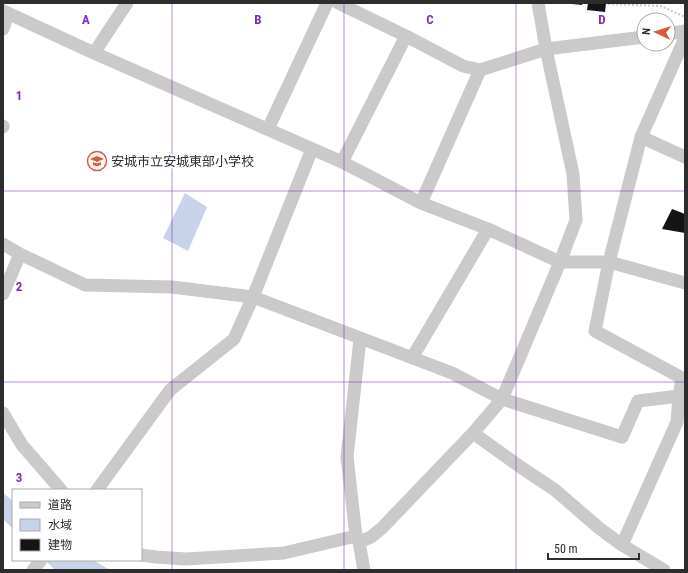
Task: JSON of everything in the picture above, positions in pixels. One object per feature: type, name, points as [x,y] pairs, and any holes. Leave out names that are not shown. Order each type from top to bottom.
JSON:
[{"type":"street","points":[[94,53],[127,3]]},
{"type":"street","points":[[268,130],[327,3]]},
{"type":"street","points":[[338,3],[463,66],[480,70],[546,49],[636,38]]},
{"type":"street","points":[[142,555],[186,559],[284,553],[371,537],[382,528],[473,433],[502,399],[560,262],[576,220],[573,174],[546,49],[538,3]]},
{"type":"street","points":[[3,29],[6,12],[94,53],[342,162],[422,203],[488,229],[560,262],[609,262],[685,283]]},
{"type":"street","points":[[342,162],[406,36]]},
{"type":"street","points":[[622,545],[677,422],[682,396],[682,378],[595,331],[609,262],[641,137],[685,38]]},
{"type":"street","points":[[422,203],[480,70]]},
{"type":"street","points":[[641,137],[685,157]]},
{"type":"street","points":[[99,489],[170,390],[234,339],[253,297],[312,149]]},
{"type":"street","points":[[412,358],[488,229]]},
{"type":"street","points":[[3,244],[20,254],[85,285],[172,287],[253,297],[452,373],[502,399],[622,437],[638,401],[682,396]]},
{"type":"street","points":[[3,294],[20,254]]},
{"type":"street","points":[[360,339],[347,457],[357,539],[364,570]]},
{"type":"street","points":[[3,413],[22,445],[60,489]]},
{"type":"street","points":[[473,433],[555,490],[598,528],[622,545],[664,570]]},
{"type":"street","points":[[33,570],[41,561]]},
{"type":"path","points":[[608,4],[661,6],[685,17]]},
{"type":"water","points":[[185,193],[207,207],[188,251],[163,238]]},
{"type":"water","points":[[3,493],[12,500],[12,528],[3,519]]},
{"type":"water","points":[[46,561],[95,561],[110,570],[55,570]]},
{"type":"building","points":[[582,3],[582,5],[572,4]]},
{"type":"building","points":[[588,3],[606,3],[605,12],[587,10]]},
{"type":"building","points":[[672,209],[685,214],[685,233],[662,229]]},
{"type":"place","name":"安城市立安城東部小学校","points":[[97,161]]}]
